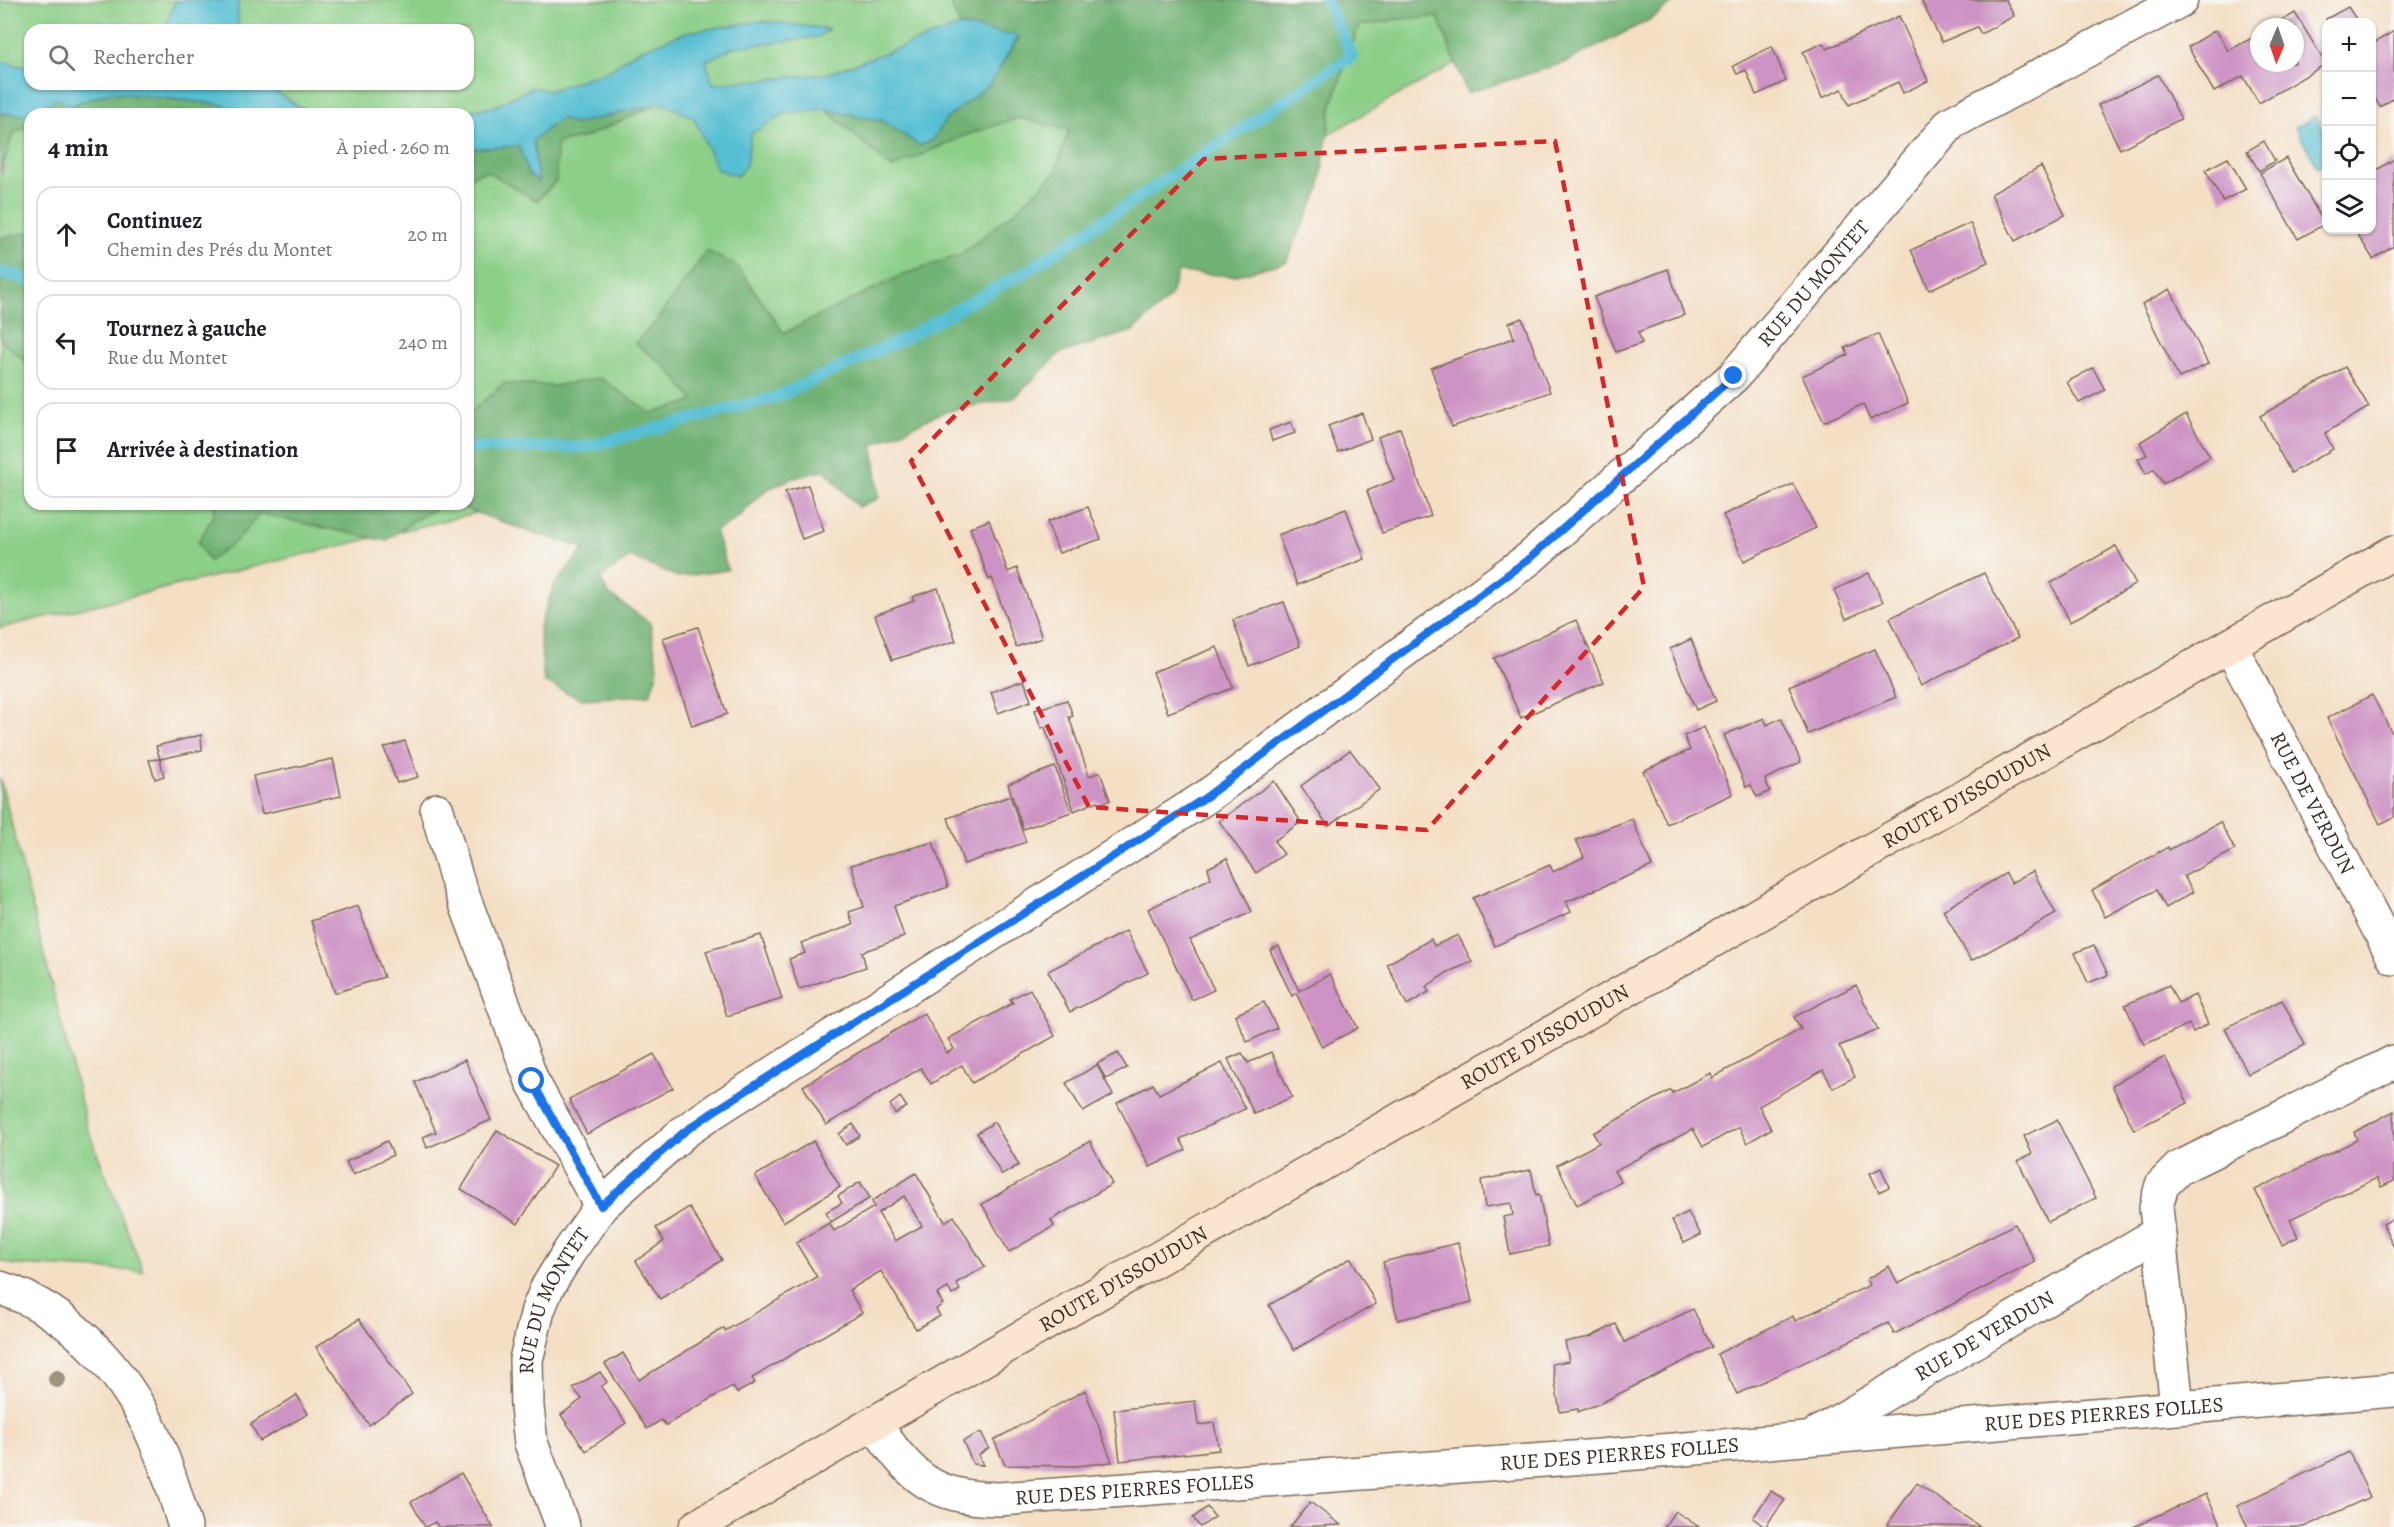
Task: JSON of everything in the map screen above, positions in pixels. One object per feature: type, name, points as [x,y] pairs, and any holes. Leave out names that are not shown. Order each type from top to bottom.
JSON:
[{"type":"main road","name":"ROUTE D'ISSOUDUN","points":[[696,1527],[1818,878],[2231,647],[2394,552]]},
{"type":"street","name":"RUE DU MONTET","points":[[564,1527],[531,1443],[524,1378],[526,1360],[530,1334],[547,1288],[601,1206],[684,1132],[1206,797],[1530,558],[1734,376],[1951,123],[2181,0]]},
{"type":"street","name":"RUE DE VERDUN","points":[[2231,647],[2394,958]]},
{"type":"street","points":[[437,810],[456,877],[532,1081],[601,1206]]},
{"type":"street","points":[[2177,1407],[2157,1234],[2158,1192],[2173,1172],[2394,1062]]},
{"type":"street","name":"RUE DE VERDUN","points":[[1810,1438],[2157,1234]]},
{"type":"street","points":[[0,1288],[15,1292],[66,1323],[96,1349],[148,1424],[165,1464],[181,1518]]},
{"type":"street","name":"RUE DES PIERRES FOLLES","points":[[874,1423],[896,1456],[927,1483],[945,1493],[970,1498],[999,1499],[1564,1458],[2394,1390]]},
{"type":"highlighted area","points":[[1555,141],[1644,587],[1427,830],[1089,807],[911,461],[1204,159]]},
{"type":"green space","points":[[0,0],[1569,0],[1062,282],[630,476],[0,628]]},
{"type":"green space","points":[[949,0],[1677,0],[1649,20],[1566,62],[1467,93],[1438,17],[1400,19],[1359,26],[1332,104],[1319,190],[1286,262],[1233,276],[1178,272],[1170,297],[1133,331],[1060,353],[1014,398],[943,412],[873,445],[879,498],[858,507],[825,470],[790,479],[766,490],[736,520],[715,531],[728,570],[678,577],[630,557],[600,579],[609,594],[650,623],[658,670],[650,695],[581,699],[544,682],[539,627],[554,585],[585,548],[530,532],[470,510],[474,510],[474,410],[504,383],[554,386],[600,378],[651,413],[694,401],[668,369],[635,343],[653,325],[707,251],[737,266],[784,333],[900,276],[960,255],[1017,209],[1055,173],[1069,130],[1018,118],[966,135],[892,168],[825,109],[883,121],[920,146],[933,140],[946,119],[990,84],[1019,37],[960,26]]},
{"type":"green space","points":[[110,92],[225,105],[226,108],[40,108],[58,98],[72,105]]},
{"type":"green space","points":[[662,102],[586,137],[557,143],[556,181],[537,201],[487,171],[474,176],[474,149],[519,145],[528,174],[538,182],[533,140],[561,118],[574,124]]},
{"type":"green space","points":[[0,113],[24,115],[24,128],[13,134],[0,175]]},
{"type":"green space","points":[[24,233],[24,360],[0,340],[0,238]]},
{"type":"green space","points":[[214,510],[433,510],[416,519],[386,541],[260,514],[234,543],[209,561],[198,543]]},
{"type":"green space","points":[[0,778],[87,1127],[143,1271],[15,1265],[0,1261]]},
{"type":"water","points":[[176,0],[238,0],[238,24],[166,24]]},
{"type":"water","points":[[763,21],[829,29],[818,37],[734,47],[706,61],[713,84],[826,74],[960,26],[1019,36],[990,84],[946,119],[933,140],[920,146],[883,121],[825,109],[784,114],[751,134],[746,165],[737,176],[717,169],[694,118],[662,103],[574,124],[561,118],[533,140],[538,182],[528,174],[519,146],[474,149],[474,110],[493,107],[533,87],[548,91],[610,70],[635,52],[687,32]]},
{"type":"water","points":[[0,61],[24,67],[24,90],[273,90],[304,108],[226,108],[225,105],[110,92],[72,105],[57,99],[40,108],[24,108],[24,115],[0,113]]},
{"type":"water","points":[[2315,116],[2322,128],[2322,166],[2318,168],[2295,127]]},
{"type":"building","points":[[1926,0],[2006,0],[2014,16],[1981,34],[1977,27],[1942,42],[1922,2]]},
{"type":"building","points":[[2348,7],[2355,18],[2328,18]]},
{"type":"building","points":[[2295,13],[2298,18],[2286,18]]},
{"type":"building","points":[[1899,16],[1928,81],[1903,93],[1898,82],[1849,105],[1842,89],[1822,98],[1803,52],[1823,43],[1827,49]]},
{"type":"building","points":[[2304,28],[2322,57],[2322,66],[2259,103],[2243,76],[2214,92],[2188,47],[2216,30],[2228,51],[2250,39],[2250,72],[2304,72]]},
{"type":"building","points":[[2394,31],[2394,98],[2380,107],[2376,100],[2376,42]]},
{"type":"building","points":[[1772,46],[1786,81],[1756,95],[1746,70],[1737,74],[1733,66]]},
{"type":"building","points":[[2158,75],[2181,119],[2120,149],[2098,105]]},
{"type":"building","points":[[2264,141],[2275,161],[2259,171],[2247,151]]},
{"type":"building","points":[[2228,158],[2246,189],[2223,201],[2205,170]]},
{"type":"building","points":[[2286,158],[2322,219],[2322,226],[2298,239],[2260,173]]},
{"type":"building","points":[[2394,159],[2394,246],[2373,259],[2357,234],[2376,234],[2376,170]]},
{"type":"building","points":[[2041,166],[2065,215],[2015,241],[1991,194]]},
{"type":"building","points":[[1970,223],[1988,262],[1929,290],[1911,250]]},
{"type":"building","points":[[1668,269],[1684,315],[1638,332],[1642,343],[1616,352],[1594,297]]},
{"type":"building","points":[[2170,289],[2208,364],[2179,378],[2142,304]]},
{"type":"building","points":[[1522,318],[1550,392],[1452,427],[1431,368],[1514,338],[1509,323]]},
{"type":"building","points":[[1878,334],[1908,403],[1870,420],[1863,404],[1824,422],[1802,376],[1848,355],[1845,348]]},
{"type":"building","points":[[2345,367],[2369,407],[2325,433],[2333,449],[2291,473],[2260,416]]},
{"type":"building","points":[[2093,368],[2105,390],[2079,403],[2067,382]]},
{"type":"building","points":[[1362,413],[1371,439],[1338,452],[1328,426]]},
{"type":"building","points":[[2186,414],[2210,457],[2163,484],[2154,469],[2146,474],[2138,459],[2147,455],[2140,442]]},
{"type":"building","points":[[1291,422],[1295,433],[1272,441],[1269,430]]},
{"type":"building","points":[[1400,428],[1431,516],[1382,533],[1367,491],[1394,480],[1378,437]]},
{"type":"building","points":[[1793,484],[1816,528],[1744,561],[1723,515]]},
{"type":"building","points":[[808,485],[824,531],[802,539],[785,492]]},
{"type":"building","points":[[1088,507],[1101,539],[1059,553],[1047,522]]},
{"type":"building","points":[[1346,509],[1365,559],[1297,585],[1278,535]]},
{"type":"building","points":[[989,520],[1008,572],[1017,568],[1042,638],[1016,647],[992,578],[989,580],[970,528]]},
{"type":"building","points":[[2116,546],[2136,584],[2070,622],[2051,583]]},
{"type":"building","points":[[1869,573],[1883,602],[1846,619],[1834,590]]},
{"type":"building","points":[[1984,573],[2018,638],[1921,686],[1890,618]]},
{"type":"building","points":[[938,588],[956,641],[892,660],[875,615],[914,601],[912,597]]},
{"type":"building","points":[[1284,602],[1300,646],[1249,666],[1233,620]]},
{"type":"building","points":[[1576,620],[1604,682],[1521,718],[1494,658]]},
{"type":"building","points":[[698,627],[727,714],[692,726],[663,638]]},
{"type":"building","points":[[1691,639],[1716,701],[1696,710],[1670,649]]},
{"type":"building","points":[[1217,647],[1233,688],[1168,713],[1153,672]]},
{"type":"building","points":[[1875,649],[1896,697],[1808,734],[1789,686]]},
{"type":"building","points":[[1024,680],[1031,701],[998,713],[991,692]]},
{"type":"building","points":[[2372,695],[2394,737],[2394,817],[2380,824],[2327,718]]},
{"type":"building","points":[[1067,700],[1073,716],[1069,717],[1089,776],[1100,772],[1110,800],[1099,805],[1098,801],[1074,811],[1045,727],[1041,728],[1035,710]]},
{"type":"building","points":[[1764,718],[1767,725],[1781,718],[1801,762],[1765,779],[1770,791],[1757,797],[1751,785],[1746,787],[1724,735]]},
{"type":"building","points":[[1704,727],[1733,794],[1667,824],[1643,771],[1690,750],[1684,736]]},
{"type":"building","points":[[201,735],[202,750],[160,759],[156,746]]},
{"type":"building","points":[[405,741],[418,777],[397,783],[384,748]]},
{"type":"building","points":[[1350,750],[1380,789],[1328,826],[1301,786]]},
{"type":"building","points":[[160,759],[164,776],[155,779],[149,760]]},
{"type":"building","points":[[333,759],[341,796],[262,814],[253,776]]},
{"type":"building","points":[[1055,767],[1071,812],[1023,829],[1008,784]]},
{"type":"building","points":[[1274,781],[1301,822],[1274,841],[1284,854],[1256,873],[1219,821]]},
{"type":"building","points":[[1010,796],[1026,842],[964,864],[948,818]]},
{"type":"building","points":[[1632,819],[1652,866],[1566,902],[1571,912],[1495,946],[1473,898],[1550,865],[1553,872],[1584,857],[1576,840]]},
{"type":"building","points":[[2220,822],[2235,850],[2184,876],[2193,892],[2166,908],[2156,890],[2105,917],[2092,890],[2168,847],[2169,850]]},
{"type":"building","points":[[933,842],[948,887],[894,906],[904,937],[862,952],[866,967],[799,989],[789,959],[805,953],[801,943],[853,925],[849,912],[864,907],[851,865]]},
{"type":"building","points":[[1227,858],[1252,912],[1190,940],[1214,990],[1192,1000],[1148,909],[1211,878],[1208,868]]},
{"type":"building","points":[[2033,871],[2056,914],[1971,961],[1943,910],[2006,873],[2011,883]]},
{"type":"building","points":[[358,906],[384,977],[335,993],[311,921]]},
{"type":"building","points":[[1126,931],[1148,973],[1070,1012],[1048,971]]},
{"type":"building","points":[[761,935],[782,999],[727,1016],[706,951]]},
{"type":"building","points":[[1458,935],[1472,962],[1448,972],[1426,987],[1429,992],[1407,1005],[1387,964],[1431,939],[1434,946]]},
{"type":"building","points":[[2094,945],[2108,975],[2088,983],[2075,953]]},
{"type":"building","points":[[1279,946],[1299,991],[1330,974],[1358,1028],[1322,1047],[1296,993],[1292,996],[1270,950]]},
{"type":"building","points":[[1856,985],[1878,1030],[1839,1046],[1855,1077],[1833,1088],[1823,1070],[1759,1106],[1771,1129],[1747,1143],[1739,1127],[1703,1147],[1693,1129],[1614,1171],[1621,1182],[1577,1205],[1557,1165],[1599,1143],[1593,1133],[1671,1090],[1673,1093],[1710,1073],[1712,1078],[1801,1029],[1794,1017]]},
{"type":"building","points":[[2169,985],[2178,1003],[2195,995],[2208,1024],[2193,1032],[2189,1024],[2144,1045],[2125,1005]]},
{"type":"building","points":[[1030,989],[1055,1036],[972,1083],[962,1065],[931,1084],[921,1068],[826,1125],[803,1086],[924,1013],[947,1053],[954,1049],[948,1039],[1013,1003],[1010,999]]},
{"type":"building","points":[[2282,1000],[2305,1045],[2248,1074],[2225,1028]]},
{"type":"building","points":[[1264,1002],[1277,1028],[1247,1042],[1235,1015]]},
{"type":"building","points":[[1271,1052],[1292,1097],[1254,1114],[1228,1059],[1242,1053],[1248,1063]]},
{"type":"building","points":[[1118,1053],[1127,1068],[1106,1079],[1097,1064]]},
{"type":"building","points":[[654,1054],[673,1088],[587,1134],[569,1099]]},
{"type":"building","points":[[2165,1057],[2188,1103],[2134,1130],[2112,1085]]},
{"type":"building","points":[[465,1060],[491,1120],[427,1148],[423,1137],[436,1132],[415,1082]]},
{"type":"building","points":[[1222,1063],[1245,1109],[1180,1139],[1186,1150],[1150,1167],[1117,1103],[1153,1084],[1159,1094]]},
{"type":"building","points":[[1097,1065],[1113,1095],[1083,1112],[1066,1083]]},
{"type":"building","points":[[900,1097],[907,1107],[895,1114],[890,1105]]},
{"type":"building","points":[[2394,1111],[2394,1181],[2381,1187],[2377,1178],[2290,1219],[2298,1237],[2282,1245],[2255,1190],[2357,1140],[2354,1132]]},
{"type":"building","points":[[2057,1120],[2096,1198],[2048,1222],[2018,1161],[2032,1154],[2024,1136]]},
{"type":"building","points":[[994,1122],[1019,1165],[1002,1175],[977,1133]]},
{"type":"building","points":[[853,1124],[860,1136],[846,1145],[839,1134]]},
{"type":"building","points":[[497,1130],[555,1166],[518,1224],[461,1189]]},
{"type":"building","points":[[387,1141],[393,1155],[353,1175],[346,1162]]},
{"type":"building","points":[[813,1141],[840,1187],[783,1222],[755,1176]]},
{"type":"building","points":[[1090,1141],[1112,1184],[1051,1220],[1054,1226],[1009,1252],[982,1204]]},
{"type":"building","points":[[1881,1168],[1889,1187],[1879,1192],[1870,1173]]},
{"type":"building","points":[[1531,1170],[1536,1195],[1539,1194],[1549,1246],[1510,1254],[1503,1217],[1513,1215],[1511,1203],[1485,1207],[1481,1180]]},
{"type":"building","points":[[916,1173],[945,1222],[954,1216],[985,1267],[956,1283],[960,1290],[952,1295],[948,1288],[937,1294],[943,1304],[936,1309],[940,1316],[916,1329],[881,1271],[849,1290],[862,1313],[752,1378],[755,1383],[737,1393],[732,1386],[666,1425],[661,1420],[647,1429],[605,1364],[623,1353],[639,1380],[724,1328],[725,1331],[817,1277],[796,1243],[829,1223],[834,1231],[874,1207],[872,1201]],"holes":[[[904,1196],[922,1226],[895,1241],[878,1213]]]},
{"type":"building","points":[[860,1182],[870,1198],[831,1222],[826,1212],[842,1203],[838,1196]]},
{"type":"building","points":[[689,1207],[722,1260],[660,1299],[636,1261],[664,1241],[656,1228]]},
{"type":"building","points":[[1688,1212],[1701,1235],[1684,1243],[1672,1220]]},
{"type":"building","points":[[2394,1218],[2394,1247],[2383,1224]]},
{"type":"building","points":[[2015,1224],[2035,1262],[1894,1334],[1888,1323],[1737,1394],[1717,1354],[1793,1316],[1795,1321],[1870,1285],[1867,1279],[1889,1266],[1898,1284]]},
{"type":"building","points":[[1458,1243],[1472,1302],[1398,1320],[1383,1262]]},
{"type":"building","points":[[1351,1258],[1376,1304],[1294,1350],[1269,1305]]},
{"type":"building","points":[[1693,1309],[1712,1347],[1601,1403],[1578,1412],[1578,1409],[1560,1412],[1552,1364],[1569,1361],[1565,1342],[1590,1337],[1616,1324],[1625,1342]]},
{"type":"building","points":[[359,1319],[412,1394],[369,1425],[316,1347]]},
{"type":"building","points":[[600,1372],[607,1382],[601,1387],[626,1423],[586,1451],[561,1415],[582,1399],[573,1388]]},
{"type":"building","points":[[1085,1390],[1112,1462],[1076,1466],[1005,1465],[994,1440]]},
{"type":"building","points":[[297,1395],[308,1414],[260,1441],[251,1424]]},
{"type":"building","points":[[1195,1401],[1198,1425],[1214,1423],[1219,1450],[1120,1461],[1114,1410]]},
{"type":"building","points":[[981,1432],[989,1448],[978,1455],[983,1465],[973,1464],[963,1441]]},
{"type":"building","points":[[2349,1452],[2370,1497],[2304,1527],[2248,1527],[2237,1506]]},
{"type":"building","points":[[461,1473],[493,1527],[438,1527],[435,1522],[425,1527],[411,1502]]},
{"type":"building","points":[[1917,1483],[1980,1527],[1887,1525]]},
{"type":"building","points":[[1771,1491],[1785,1500],[1765,1527],[1753,1518]]},
{"type":"building","points":[[2206,1494],[2221,1527],[2133,1527],[2144,1522]]},
{"type":"building","points":[[1310,1502],[1341,1525],[1290,1527]]},
{"type":"building","points":[[1207,1507],[1215,1517],[1200,1527],[1193,1518]]},
{"type":"building","points":[[1675,1511],[1699,1527],[1664,1527]]},
{"type":"waterway","points":[[474,448],[585,447],[776,397],[905,338],[1027,271],[1352,56],[1326,0]]},
{"type":"waterway","points":[[0,273],[16,275],[24,279]]},
{"type":"route","points":[[532,1081],[601,1206],[684,1132],[713,1112],[1206,797],[1530,558],[1734,376]]}]
